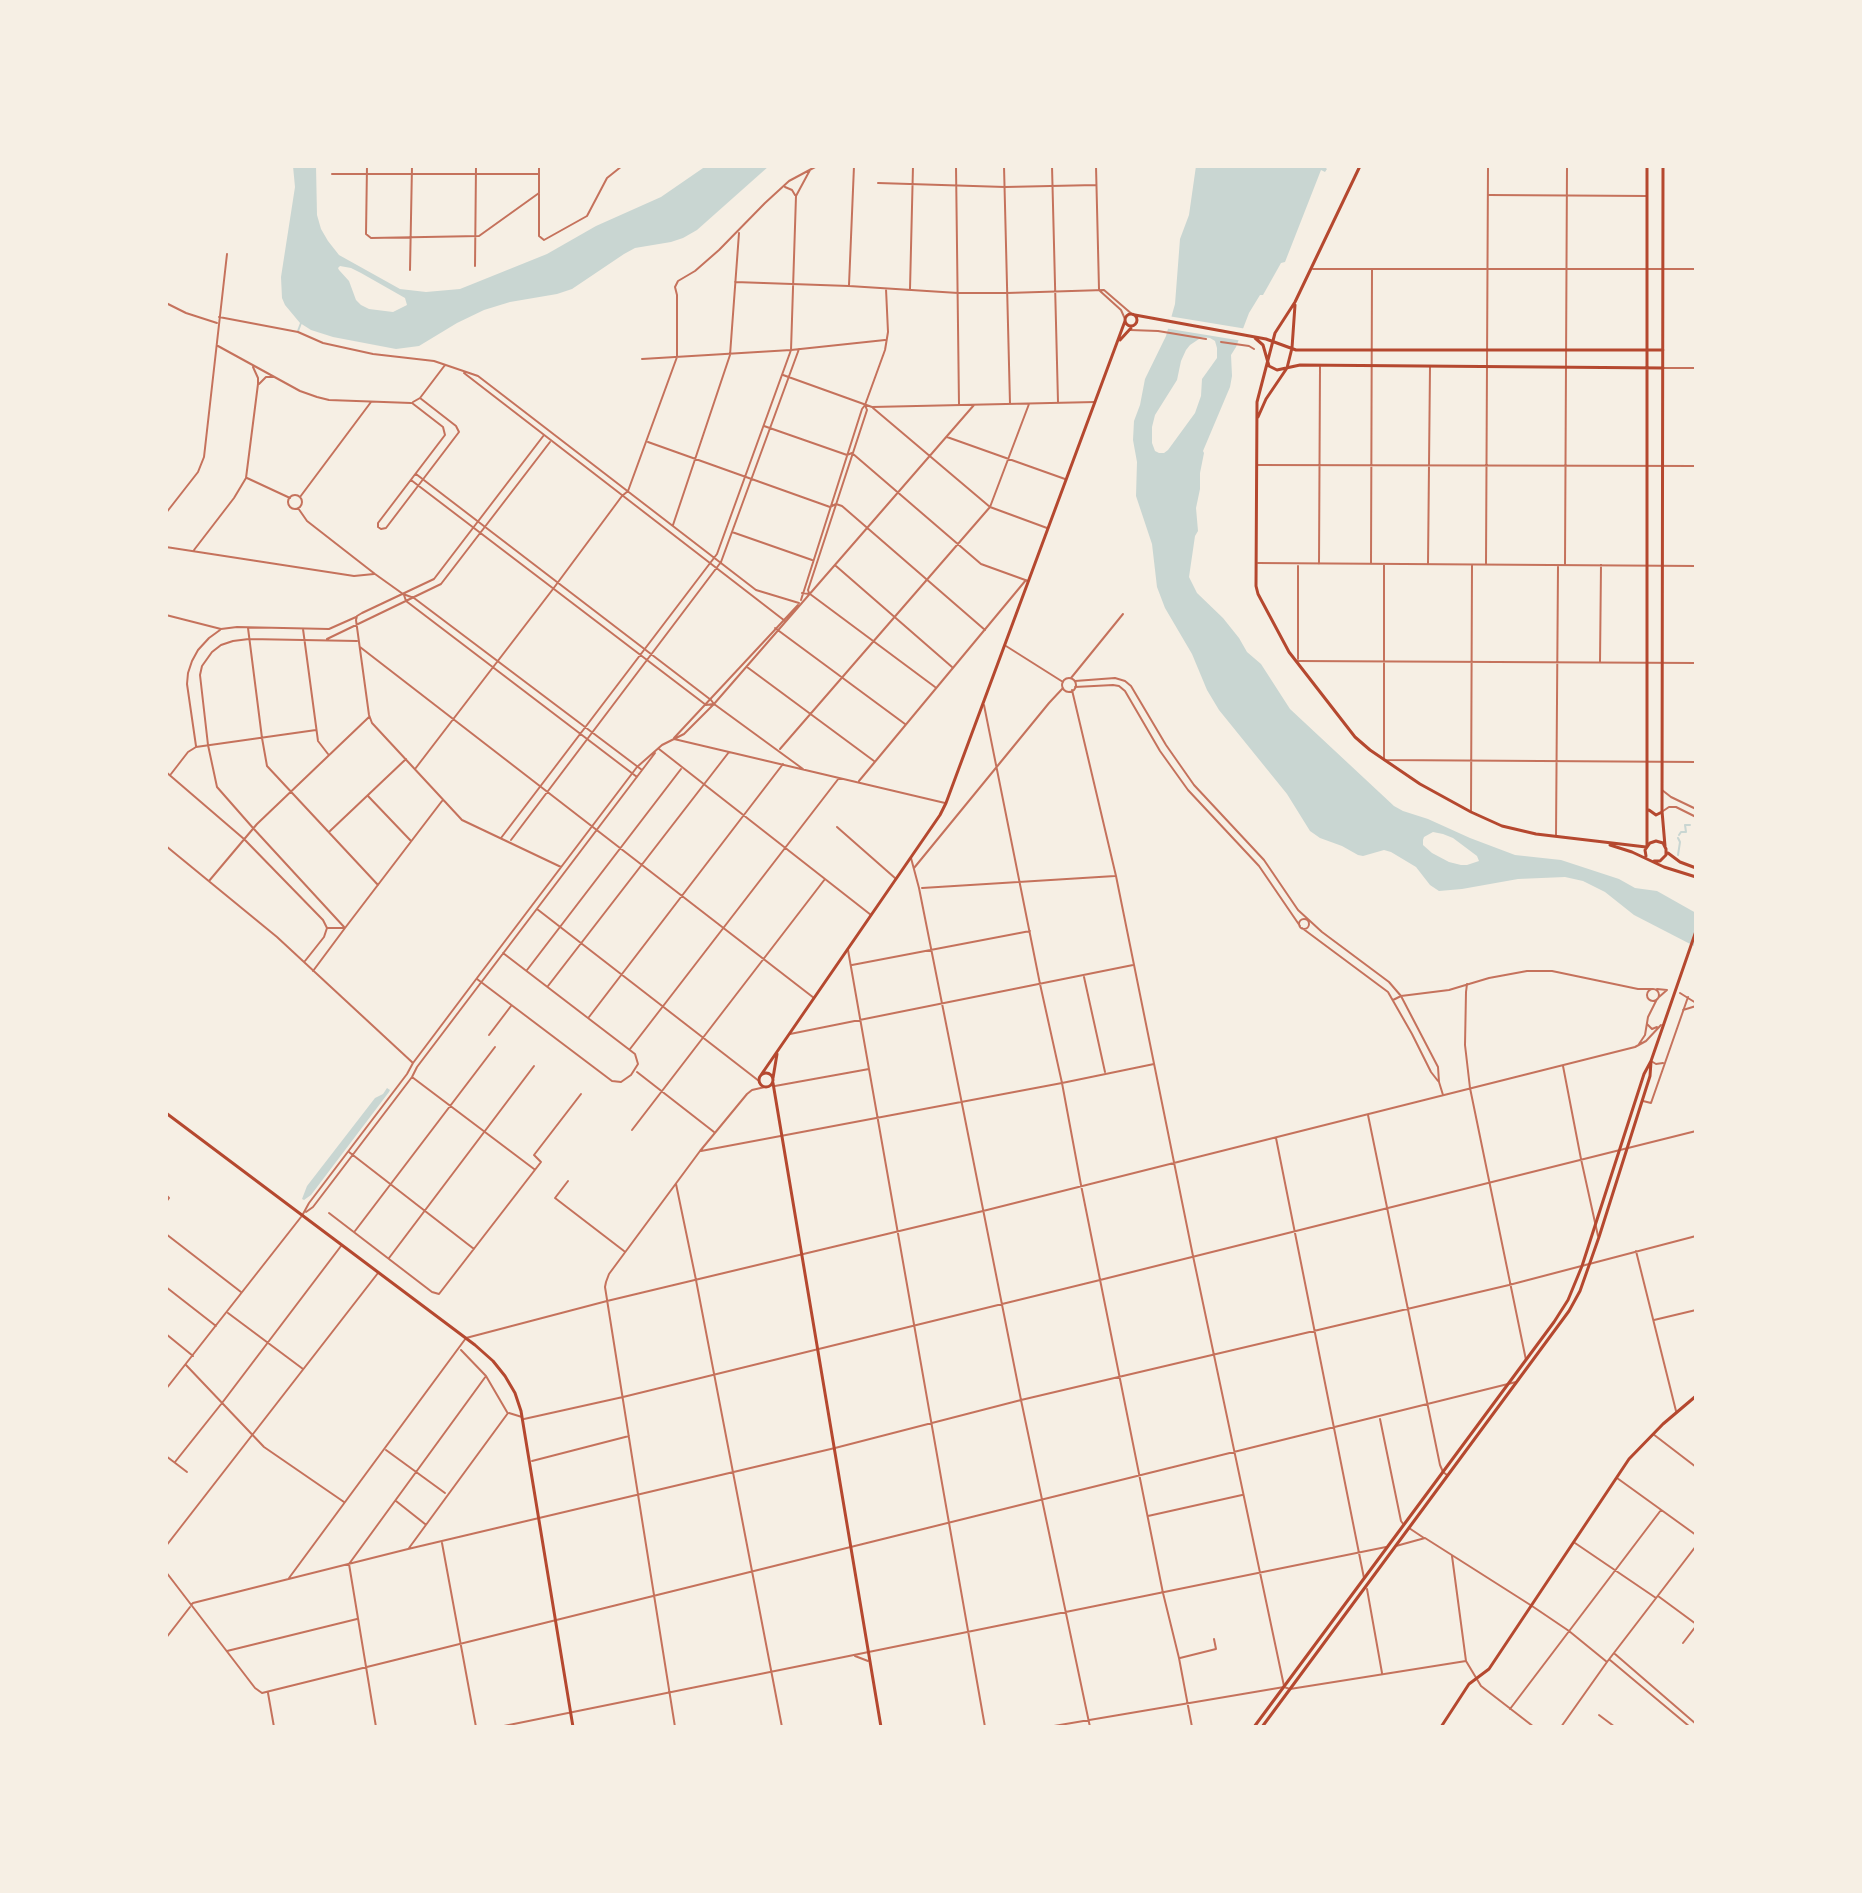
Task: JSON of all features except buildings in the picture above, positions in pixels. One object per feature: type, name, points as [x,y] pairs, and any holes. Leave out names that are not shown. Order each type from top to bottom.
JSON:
[{"type":"main road","points":[[1360,166],[1295,302],[1275,333],[1256,405],[1257,591],[1284,644],[1355,737],[1431,791],[1502,826],[1595,842],[1647,846],[1656,841],[1676,860],[1696,868]]},
{"type":"main road","points":[[1647,166],[1645,853],[1650,860]]},
{"type":"main road","points":[[1650,860],[1662,860],[1666,848],[1662,811],[1663,166]]},
{"type":"main road","points":[[1257,420],[1266,399],[1287,368],[1292,348],[1295,302]]},
{"type":"main road","points":[[771,1084],[759,1081],[761,1075],[946,803],[1127,315],[1273,340],[1298,350],[1663,350]]},
{"type":"main road","points":[[1134,315],[1137,320],[1134,325]]},
{"type":"main road","points":[[1118,343],[1134,325],[1149,319]]},
{"type":"main road","points":[[1125,320],[1129,326],[1134,325]]},
{"type":"main road","points":[[1252,336],[1275,333]]},
{"type":"main road","points":[[1252,336],[1263,345],[1267,361],[1274,369],[1300,365],[1663,368]]},
{"type":"main road","points":[[1647,806],[1653,815],[1662,811]]},
{"type":"main road","points":[[1595,842],[1621,848],[1696,877]]},
{"type":"main road","points":[[1254,1727],[1563,1308],[1582,1266],[1644,1074],[1667,1018],[1696,931]]},
{"type":"main road","points":[[771,1084],[778,1051]]},
{"type":"main road","points":[[1262,1727],[1569,1311],[1580,1291],[1599,1237],[1650,1076],[1651,1061]]},
{"type":"main road","points":[[761,1075],[769,1073],[782,1136],[881,1727]]},
{"type":"main road","points":[[166,1113],[466,1338],[505,1376],[519,1402],[523,1418],[573,1727]]},
{"type":"main road","points":[[1441,1727],[1469,1684],[1489,1669],[1637,1450],[1696,1397]]},
{"type":"street","points":[[367,166],[366,234],[371,238],[479,236],[539,193]]},
{"type":"street","points":[[410,270],[412,166]]},
{"type":"street","points":[[475,266],[476,166]]},
{"type":"street","points":[[539,166],[539,236],[544,240],[587,216],[607,178],[622,166]]},
{"type":"street","points":[[415,769],[628,491],[677,357],[675,287],[680,279],[695,271],[739,232],[783,187],[817,166]]},
{"type":"street","points":[[849,286],[854,166]]},
{"type":"street","points":[[910,290],[913,166]]},
{"type":"street","points":[[956,166],[959,405]]},
{"type":"street","points":[[1004,166],[1010,404]]},
{"type":"street","points":[[1052,166],[1058,403]]},
{"type":"street","points":[[1096,166],[1099,290],[1121,310],[1125,320]]},
{"type":"street","points":[[1486,564],[1488,166]]},
{"type":"street","points":[[1565,564],[1567,166]]},
{"type":"street","points":[[501,838],[714,558],[791,350],[796,196],[810,170]]},
{"type":"street","points":[[332,174],[539,174]]},
{"type":"street","points":[[878,183],[1005,187],[1096,185]]},
{"type":"street","points":[[783,187],[789,188],[796,196]]},
{"type":"street","points":[[1488,195],[1647,196]]},
{"type":"street","points":[[673,525],[730,355],[739,232]]},
{"type":"street","points":[[166,513],[203,462],[227,254]]},
{"type":"street","points":[[1311,269],[1696,269]]},
{"type":"street","points":[[1371,564],[1372,270]]},
{"type":"street","points":[[735,282],[958,293],[1099,290],[1108,292],[1134,315]]},
{"type":"street","points":[[673,738],[684,734],[714,704],[784,620],[799,608],[812,560],[887,340],[886,288]]},
{"type":"street","points":[[166,303],[218,323]]},
{"type":"street","points":[[219,317],[298,332],[323,343],[373,354],[434,361],[478,376],[756,590],[800,604]]},
{"type":"street","points":[[1128,330],[1158,331],[1206,339]]},
{"type":"street","points":[[642,359],[730,355],[887,340]]},
{"type":"street","points":[[1221,342],[1254,349]]},
{"type":"street","points":[[216,345],[275,377],[329,400],[412,403],[420,398],[445,365]]},
{"type":"street","points":[[510,842],[721,562],[799,349]]},
{"type":"street","points":[[193,551],[246,478],[258,384],[251,364]]},
{"type":"street","points":[[1319,564],[1320,365]]},
{"type":"street","points":[[1428,564],[1430,366]]},
{"type":"street","points":[[1663,368],[1696,368]]},
{"type":"street","points":[[460,370],[784,620]]},
{"type":"street","points":[[782,374],[872,407],[1096,401]]},
{"type":"street","points":[[258,384],[266,377],[275,377]]},
{"type":"street","points":[[412,403],[443,427],[444,438],[378,523],[379,529],[386,528],[459,432],[456,426],[420,398]]},
{"type":"street","points":[[300,497],[372,401]]},
{"type":"street","points":[[779,751],[990,507],[1029,404]]},
{"type":"street","points":[[810,594],[808,590],[867,410],[865,405]]},
{"type":"street","points":[[800,604],[974,405]]},
{"type":"street","points":[[872,407],[990,507],[1048,528]]},
{"type":"street","points":[[764,426],[847,455],[852,453]]},
{"type":"street","points":[[166,615],[221,629],[329,629],[357,616],[434,579],[544,435]]},
{"type":"street","points":[[946,437],[1067,479]]},
{"type":"street","points":[[324,641],[441,584],[551,441]]},
{"type":"street","points":[[647,442],[830,507],[838,504]]},
{"type":"street","points":[[852,453],[981,564],[1027,581],[858,782]]},
{"type":"street","points":[[1256,465],[1696,466]]},
{"type":"street","points":[[416,474],[803,769]]},
{"type":"street","points":[[246,478],[290,498]]},
{"type":"street","points":[[411,480],[706,705],[714,704]]},
{"type":"street","points":[[290,498],[295,495],[300,497]]},
{"type":"street","points":[[298,508],[302,502],[300,497]]},
{"type":"street","points":[[290,498],[290,506],[298,508],[307,521],[375,574],[414,598],[642,770]]},
{"type":"street","points":[[838,504],[985,630]]},
{"type":"street","points":[[731,532],[812,560]]},
{"type":"street","points":[[166,547],[354,576],[375,574]]},
{"type":"street","points":[[1256,563],[1696,566]]},
{"type":"street","points":[[1298,564],[1298,661],[1696,663]]},
{"type":"street","points":[[1384,564],[1384,760],[1696,762]]},
{"type":"street","points":[[1471,812],[1472,564]]},
{"type":"street","points":[[1556,837],[1558,564]]},
{"type":"street","points":[[1600,664],[1601,564]]},
{"type":"street","points":[[835,565],[953,668]]},
{"type":"street","points":[[802,593],[810,594],[936,688]]},
{"type":"street","points":[[403,594],[406,601],[637,777]]},
{"type":"street","points":[[1123,614],[1073,680],[1074,689],[1116,876],[1284,1687]]},
{"type":"street","points":[[357,616],[358,641],[372,723],[462,820],[566,869]]},
{"type":"street","points":[[248,628],[267,766],[378,885]]},
{"type":"street","points":[[303,628],[316,730],[319,743],[329,755]]},
{"type":"street","points":[[196,747],[188,673],[198,650],[221,629]]},
{"type":"street","points":[[167,1386],[302,1215],[637,767],[673,738],[777,629]]},
{"type":"street","points":[[777,629],[906,724]]},
{"type":"street","points":[[345,928],[217,787],[208,745],[200,675],[212,652],[233,641],[358,641]]},
{"type":"street","points":[[1006,646],[1063,682]]},
{"type":"street","points":[[359,647],[814,998]]},
{"type":"street","points":[[743,664],[875,762]]},
{"type":"street","points":[[914,868],[1063,688],[1067,678],[1115,678],[1125,681],[1194,785],[1264,860],[1294,905],[1308,920],[1389,982],[1401,996],[1438,1067],[1443,1095]]},
{"type":"street","points":[[1063,688],[1067,691],[1113,685],[1122,689],[1188,790],[1259,866],[1301,927],[1388,992],[1439,1082]]},
{"type":"street","points":[[983,704],[1192,1727]]},
{"type":"street","points":[[209,882],[253,828],[369,717]]},
{"type":"street","points":[[170,776],[188,752],[196,747],[316,730]]},
{"type":"street","points":[[673,738],[946,803]]},
{"type":"street","points":[[658,748],[871,915]]},
{"type":"street","points":[[302,1215],[313,1207],[353,1155],[658,748]]},
{"type":"street","points":[[548,987],[729,752]]},
{"type":"street","points":[[329,832],[406,759]]},
{"type":"street","points":[[588,1018],[783,764]]},
{"type":"street","points":[[526,971],[682,767]]},
{"type":"street","points":[[166,772],[223,818],[323,920],[327,928],[324,937],[304,963]]},
{"type":"street","points":[[629,1050],[839,778]]},
{"type":"street","points":[[1662,790],[1696,809]]},
{"type":"street","points":[[367,796],[411,842]]},
{"type":"street","points":[[1199,802],[1205,796]]},
{"type":"street","points":[[313,971],[443,800]]},
{"type":"street","points":[[1662,811],[1672,807],[1696,817]]},
{"type":"street","points":[[837,827],[896,879]]},
{"type":"street","points":[[166,846],[304,963],[417,1067]]},
{"type":"street","points":[[911,857],[1090,1727]]},
{"type":"street","points":[[919,888],[1116,876]]},
{"type":"street","points":[[632,1130],[825,879]]},
{"type":"street","points":[[536,909],[759,1081]]},
{"type":"street","points":[[1301,927],[1301,920],[1308,920]]},
{"type":"street","points":[[1301,927],[1308,927],[1308,920]]},
{"type":"street","points":[[327,928],[345,928]]},
{"type":"street","points":[[851,966],[1030,931]]},
{"type":"street","points":[[847,949],[985,1727]]},
{"type":"street","points":[[477,978],[612,1081],[621,1082],[635,1071],[638,1061],[635,1054],[499,950]]},
{"type":"street","points":[[790,1034],[1134,965]]},
{"type":"street","points":[[1393,1000],[1401,996],[1449,990],[1514,973],[1552,971],[1638,989],[1670,990],[1650,1010],[1645,1035],[1635,1047]]},
{"type":"street","points":[[1084,975],[1105,1074]]},
{"type":"street","points":[[1467,984],[1465,1045],[1470,1088],[1526,1360]]},
{"type":"street","points":[[1638,989],[1653,1001],[1658,999]]},
{"type":"street","points":[[1650,1010],[1647,992],[1653,989]]},
{"type":"street","points":[[1653,989],[1658,992],[1658,999]]},
{"type":"street","points":[[1680,993],[1696,1004],[1682,1011]]},
{"type":"street","points":[[1642,1101],[1651,1103],[1688,997]]},
{"type":"street","points":[[489,1035],[512,1005]]},
{"type":"street","points":[[289,1579],[466,1338],[1635,1047],[1646,1041],[1667,1018]]},
{"type":"street","points":[[1647,1022],[1652,1029],[1661,1025]]},
{"type":"street","points":[[354,1232],[495,1047]]},
{"type":"street","points":[[1651,1061],[1664,1063]]},
{"type":"street","points":[[700,1151],[1154,1064]]},
{"type":"street","points":[[388,1259],[534,1066]]},
{"type":"street","points":[[1563,1066],[1599,1237]]},
{"type":"street","points":[[675,1727],[606,1282],[700,1151],[747,1094],[771,1084],[869,1069]]},
{"type":"street","points":[[635,1071],[715,1132]]},
{"type":"street","points":[[412,1077],[535,1170]]},
{"type":"street","points":[[329,1213],[432,1292],[439,1294],[541,1162],[534,1155],[581,1094]]},
{"type":"street","points":[[1367,1114],[1428,1405],[1443,1472],[1448,1476]]},
{"type":"street","points":[[459,1348],[486,1376],[508,1413],[523,1418],[623,1397],[1696,1131]]},
{"type":"street","points":[[1276,1137],[1364,1578]]},
{"type":"street","points":[[348,1152],[474,1249]]},
{"type":"street","points":[[568,1181],[555,1198],[625,1252]]},
{"type":"street","points":[[676,1183],[782,1727]]},
{"type":"street","points":[[166,1195],[169,1198],[166,1202]]},
{"type":"street","points":[[1590,1201],[1597,1207],[1604,1199]]},
{"type":"street","points":[[166,1234],[242,1293]]},
{"type":"street","points":[[166,1638],[193,1603],[1021,1400],[1509,1285],[1696,1236]]},
{"type":"street","points":[[175,1462],[342,1245]]},
{"type":"street","points":[[1636,1251],[1676,1412]]},
{"type":"street","points":[[166,1546],[378,1273]]},
{"type":"street","points":[[166,1287],[216,1326]]},
{"type":"street","points":[[1653,1320],[1696,1310]]},
{"type":"street","points":[[227,1312],[304,1370]]},
{"type":"street","points":[[166,1334],[193,1356]]},
{"type":"street","points":[[186,1364],[252,1436],[345,1503]]},
{"type":"street","points":[[376,1727],[349,1564],[486,1376]]},
{"type":"street","points":[[166,1572],[262,1693],[1517,1382]]},
{"type":"street","points":[[408,1549],[508,1413]]},
{"type":"street","points":[[1379,1417],[1404,1524],[1569,1631],[1690,1727]]},
{"type":"street","points":[[1652,1434],[1696,1467]]},
{"type":"street","points":[[530,1461],[629,1436]]},
{"type":"street","points":[[385,1449],[447,1495]]},
{"type":"street","points":[[166,1456],[187,1472]]},
{"type":"street","points":[[1616,1478],[1696,1535]]},
{"type":"street","points":[[1148,1516],[1243,1495]]},
{"type":"street","points":[[395,1500],[426,1524]]},
{"type":"street","points":[[1510,1709],[1661,1510]]},
{"type":"street","points":[[1396,1546],[1425,1538]]},
{"type":"street","points":[[442,1542],[476,1727]]},
{"type":"street","points":[[1574,1542],[1696,1625],[1683,1643]]},
{"type":"street","points":[[1561,1727],[1696,1546]]},
{"type":"street","points":[[499,1727],[1387,1547]]},
{"type":"street","points":[[1452,1555],[1466,1661],[1481,1686],[1534,1727]]},
{"type":"street","points":[[1366,1586],[1382,1674]]},
{"type":"street","points":[[226,1651],[357,1619]]},
{"type":"street","points":[[1179,1658],[1216,1649],[1214,1639]]},
{"type":"street","points":[[1614,1653],[1696,1724]]},
{"type":"street","points":[[853,1656],[867,1660],[873,1669]]},
{"type":"street","points":[[1048,1727],[1284,1687],[1290,1689],[1466,1661]]},
{"type":"street","points":[[268,1692],[274,1727]]},
{"type":"street","points":[[1599,1715],[1615,1727]]},
{"type":"shaded area","points":[[293,166],[316,166],[317,215],[321,229],[339,255],[400,289],[426,292],[460,289],[547,254],[596,226],[661,197],[706,166],[769,166],[697,230],[683,238],[635,248],[572,289],[484,310],[419,346],[396,349],[311,330],[300,323],[285,305],[281,277],[295,187]],"holes":[[[338,268],[351,268],[405,298],[407,305],[393,312],[361,305],[349,281]]]},
{"type":"shaded area","points":[[1196,166],[1324,166],[1327,169],[1325,172],[1321,170],[1285,262],[1281,263],[1249,313],[1231,355],[1230,387],[1203,451],[1196,508],[1198,531],[1189,577],[1197,593],[1223,618],[1247,652],[1261,664],[1290,709],[1394,806],[1515,855],[1561,860],[1619,879],[1635,888],[1657,891],[1696,913],[1696,947],[1634,915],[1605,892],[1583,881],[1565,877],[1518,879],[1439,891],[1416,867],[1391,852],[1384,850],[1363,856],[1320,838],[1310,831],[1287,794],[1219,710],[1165,608],[1157,587],[1152,544],[1136,496],[1134,421],[1145,379],[1166,336],[1175,304],[1180,239],[1189,215]],"holes":[[[1202,337],[1215,341],[1217,358],[1202,379],[1201,396],[1195,413],[1168,450],[1159,453],[1152,443],[1155,415],[1177,380],[1186,350]],[[1433,832],[1453,838],[1477,856],[1479,861],[1461,865],[1432,853],[1423,845],[1423,840]]]},
{"type":"shaded area","points":[[387,1088],[389,1092],[311,1195],[302,1199],[307,1186],[375,1098]]},
{"type":"pier","points":[[1168,316],[1247,329],[1243,341],[1164,328]]},
{"type":"waterway","points":[[298,331],[301,323]]},
{"type":"waterway","points":[[1679,835],[1686,832],[1685,825],[1690,825]]},
{"type":"waterway","points":[[1678,838],[1678,855]]}]
